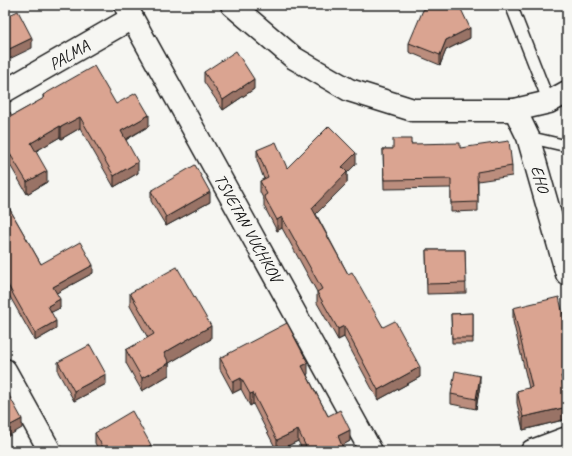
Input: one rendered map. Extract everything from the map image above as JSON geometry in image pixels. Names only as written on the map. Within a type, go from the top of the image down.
[{"type":"street","points":[[232,5],[294,58],[349,90],[413,110],[515,110],[558,97]]},
{"type":"street","name":"PALMA","points":[[5,91],[129,12]]},
{"type":"street","name":"TSVETAN VUCHKOV","points":[[129,12],[371,451]]},
{"type":"street","name":"EHO","points":[[515,110],[528,137],[567,274]]},
{"type":"street","points":[[5,370],[50,451]]},
{"type":"street","points":[[532,451],[567,438]]},
{"type":"lane","points":[[511,5],[558,97]]},
{"type":"lane","points":[[528,137],[567,146]]},
{"type":"building","points":[[433,5],[459,5],[470,28],[446,40],[440,55],[409,43],[423,10]]},
{"type":"building","points":[[18,11],[32,38],[5,51],[5,17]]},
{"type":"building","points":[[236,51],[254,79],[223,100],[204,72]]},
{"type":"building","points":[[94,66],[116,104],[136,93],[149,115],[121,131],[138,162],[114,176],[80,117],[61,127],[60,126],[31,143],[47,171],[27,182],[10,154],[5,157],[5,114],[10,112],[12,116],[44,98],[43,95]]},
{"type":"building","points":[[329,126],[356,153],[342,167],[347,172],[312,208],[348,274],[352,272],[383,327],[395,321],[420,367],[378,390],[344,326],[338,329],[317,292],[322,289],[282,217],[277,220],[264,196],[267,194],[260,181],[268,177],[257,150],[276,142],[287,168]]},
{"type":"building","points":[[393,139],[411,139],[411,144],[460,143],[460,148],[509,141],[512,166],[477,172],[478,202],[451,203],[451,179],[384,180],[383,149],[393,149]]},
{"type":"building","points":[[195,165],[210,192],[166,217],[151,191]]},
{"type":"building","points":[[5,201],[41,264],[80,242],[93,265],[53,287],[60,299],[48,306],[56,321],[35,333],[5,280]]},
{"type":"building","points":[[426,250],[465,250],[466,283],[427,284]]},
{"type":"building","points":[[177,267],[211,326],[164,353],[169,363],[142,378],[126,350],[154,334],[130,293]]},
{"type":"building","points":[[559,297],[567,332],[567,375],[561,376],[567,407],[523,417],[517,391],[532,387],[513,308]]},
{"type":"building","points":[[473,313],[473,338],[452,338],[451,314]]},
{"type":"building","points":[[287,323],[308,363],[302,366],[328,416],[340,410],[350,430],[338,436],[344,451],[308,451],[298,430],[277,440],[253,393],[250,394],[241,378],[233,382],[220,358]]},
{"type":"building","points":[[90,345],[106,374],[74,391],[58,362]]},
{"type":"building","points":[[455,371],[480,376],[476,399],[451,394]]},
{"type":"building","points":[[5,388],[22,419],[5,428]]},
{"type":"building","points":[[132,411],[151,445],[141,451],[105,451],[95,433]]}]
